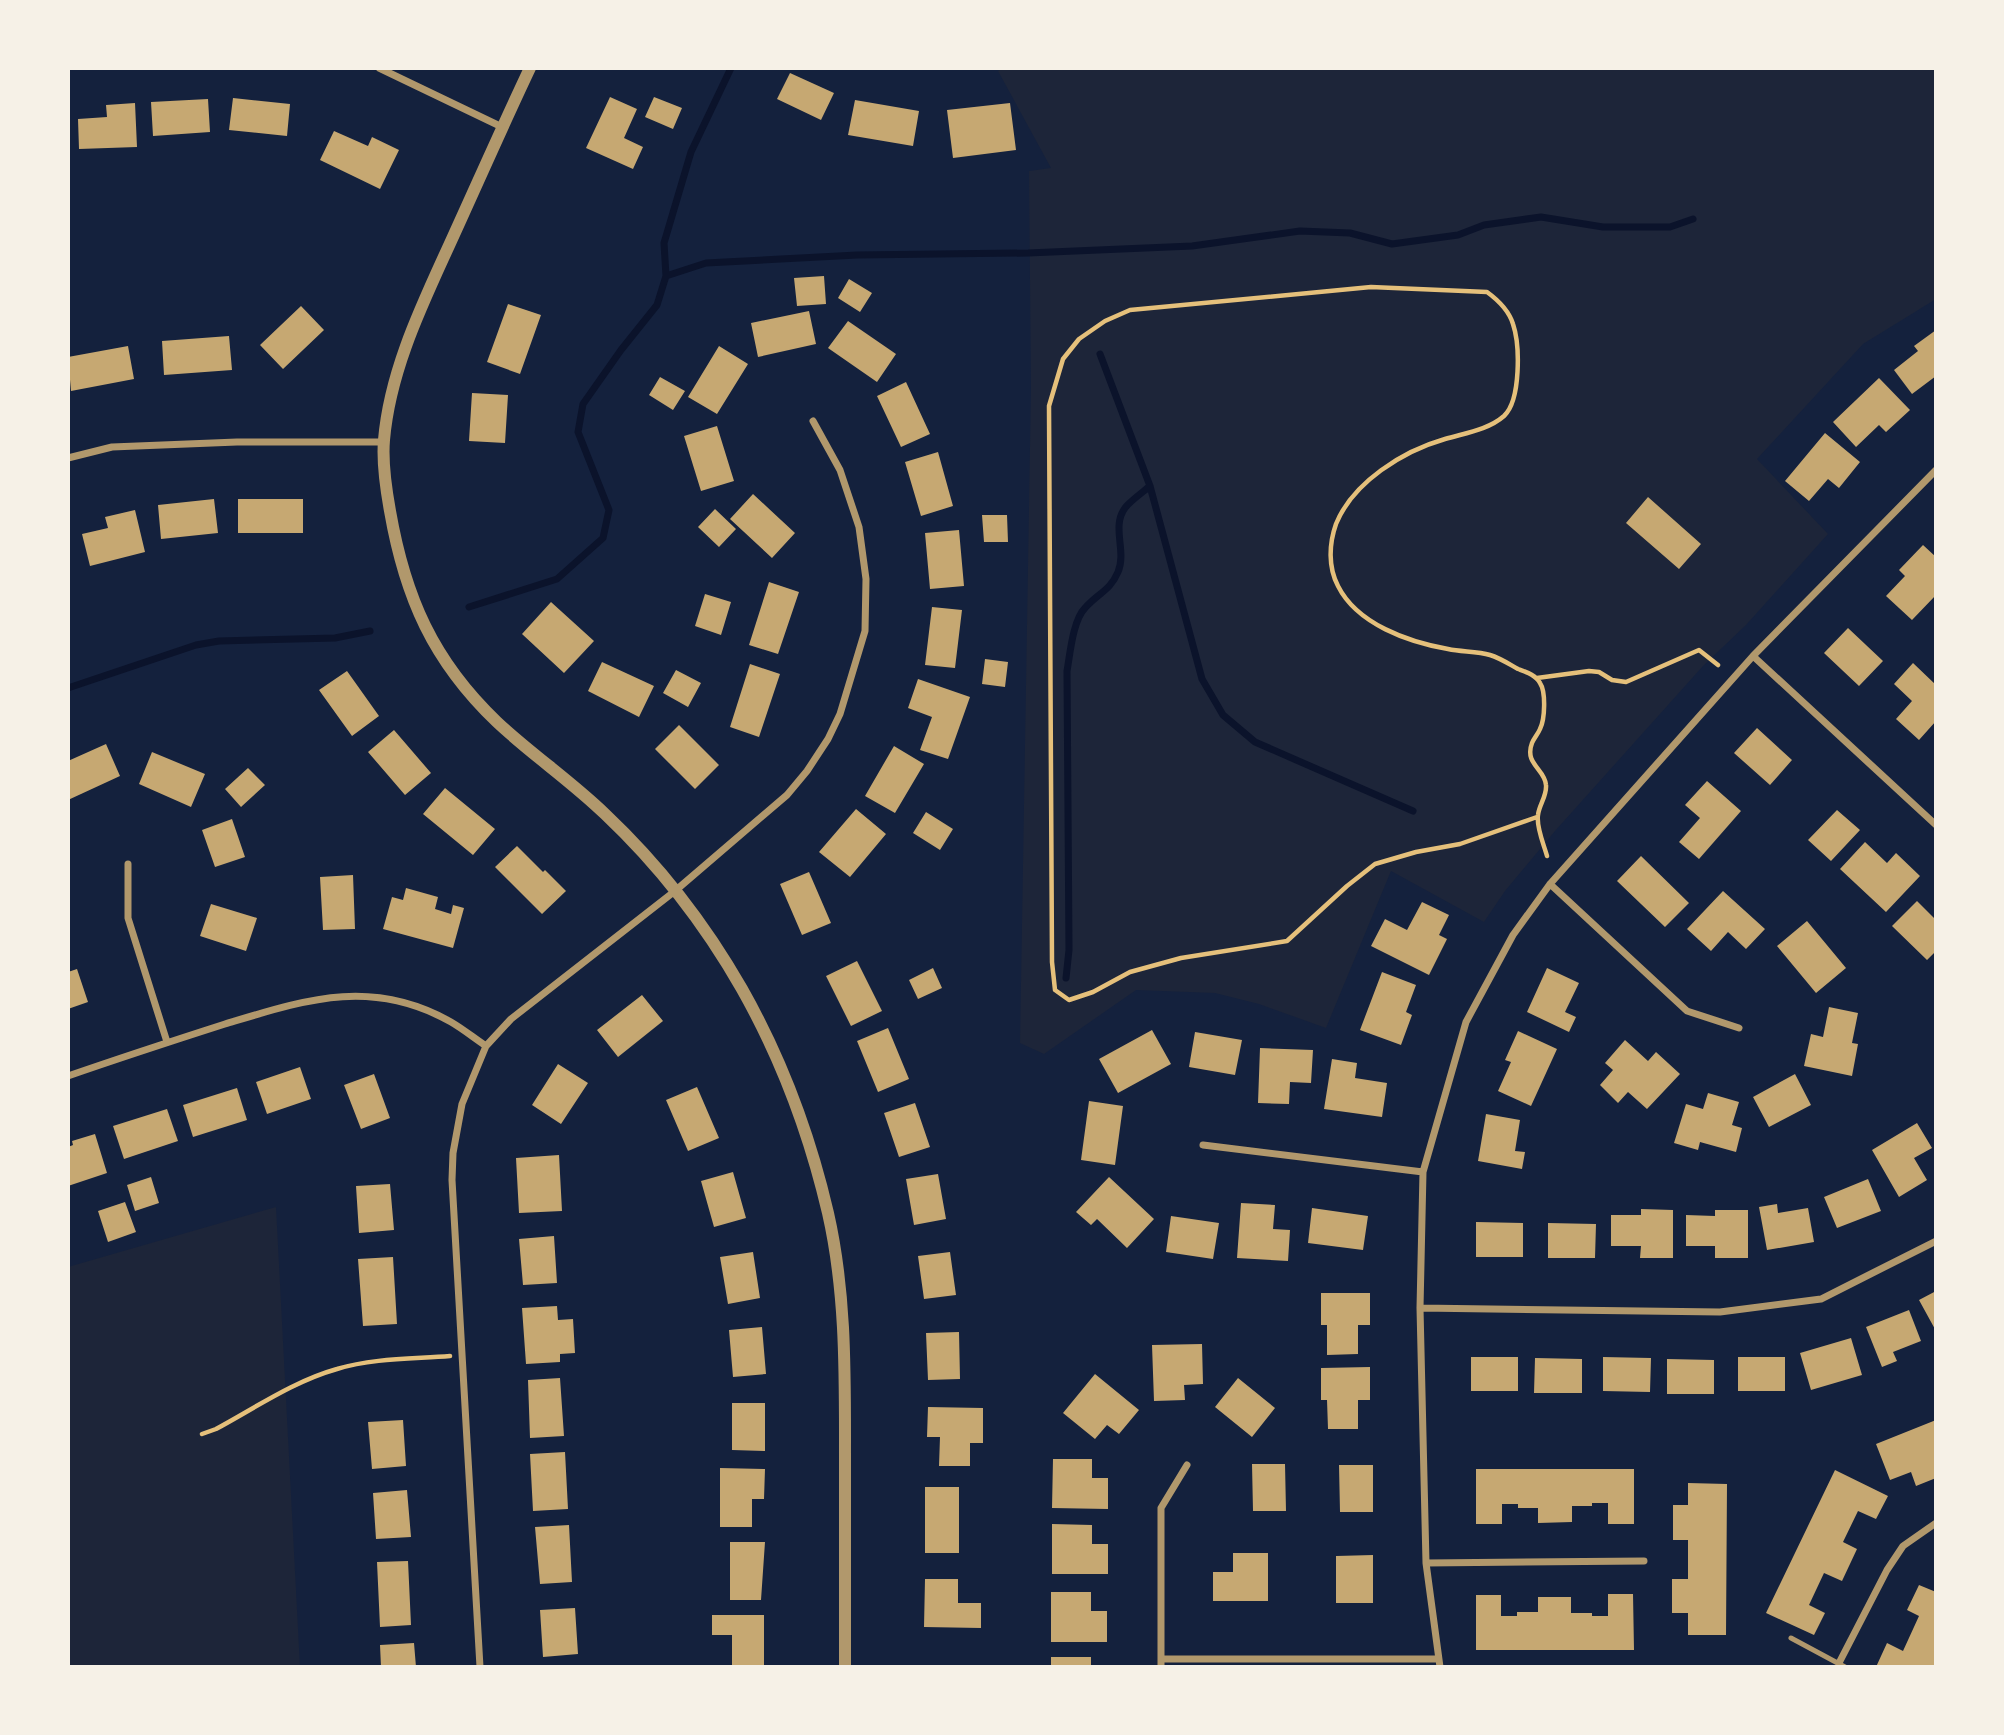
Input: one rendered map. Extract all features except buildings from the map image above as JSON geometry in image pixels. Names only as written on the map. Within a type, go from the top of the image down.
[{"type":"street","points":[[379,68],[502,127]]},
{"type":"street","points":[[530,68],[423,304],[396,374],[384,442],[386,489],[411,598],[442,658],[479,705],[605,814],[675,891],[741,988],[791,1093],[812,1153],[828,1214],[836,1259],[844,1337],[845,1667]]},
{"type":"street","points":[[480,1667],[452,1180],[453,1153],[462,1104],[486,1046],[512,1019],[675,891],[787,795],[828,739],[840,714],[865,631],[866,579],[859,527],[840,470],[813,421]]},
{"type":"street","points":[[68,458],[112,447],[237,442],[384,442]]},
{"type":"street","points":[[1187,1465],[1161,1508],[1161,1663],[1439,1663],[1426,1563],[1420,1308],[1423,1172],[1466,1022],[1513,936],[1550,884],[1753,656],[1936,470]]},
{"type":"street","points":[[1753,656],[1936,825]]},
{"type":"street","points":[[128,864],[128,918],[167,1042]]},
{"type":"street","points":[[1550,884],[1687,1011],[1739,1028]]},
{"type":"street","points":[[68,1076],[167,1042],[296,1003],[340,996],[388,1000],[432,1013],[486,1046]]},
{"type":"street","points":[[1203,1145],[1423,1172]]},
{"type":"street","points":[[1420,1308],[1733,1311],[1821,1299],[1936,1241]]},
{"type":"street","points":[[1842,1665],[1887,1570],[1903,1546],[1936,1524]]},
{"type":"street","points":[[1426,1563],[1644,1561]]},
{"type":"lane","points":[[1791,1638],[1842,1665]]},
{"type":"path","points":[[1537,817],[1460,844],[1416,852],[1376,864],[1347,886],[1287,941],[1181,958],[1130,972],[1093,992],[1069,1000],[1055,990],[1052,962],[1049,406],[1063,359],[1079,340],[1105,321],[1130,310],[1371,287],[1488,292],[1499,302],[1513,323],[1519,359],[1516,388],[1505,415],[1479,430],[1443,439],[1402,456],[1376,474],[1348,503],[1336,524],[1331,550],[1332,575],[1344,598],[1363,615],[1398,636],[1447,649],[1490,655],[1537,678],[1542,685],[1543,721],[1532,742],[1531,753],[1534,766],[1547,783],[1537,817],[1547,856]]},
{"type":"path","points":[[1537,678],[1589,671],[1626,682],[1699,650],[1718,665]]},
{"type":"path","points":[[202,1434],[216,1430],[308,1379],[337,1368],[363,1363],[464,1355]]},
{"type":"shaded area","points":[[1002,68],[1936,68],[1936,299],[1863,344],[1757,459],[1828,534],[1746,625],[1703,666],[1555,831],[1505,891],[1484,922],[1391,871],[1326,1028],[1259,1004],[1215,993],[1136,990],[1044,1054],[1020,1043],[1031,388],[1029,171],[1051,168],[998,71]]},
{"type":"shaded area","points":[[276,1207],[300,1667],[68,1667],[68,1267]]},
{"type":"waterway","points":[[469,607],[557,579],[603,538],[609,510],[578,432],[583,404],[657,305],[666,276],[664,243],[691,152],[731,68]]},
{"type":"waterway","points":[[666,276],[706,263],[857,255],[1028,253],[1192,246],[1300,231],[1350,233],[1392,244],[1458,235],[1484,225],[1541,217],[1603,227],[1670,227],[1693,219]]},
{"type":"waterway","points":[[1100,354],[1150,486],[1202,679],[1223,715],[1255,742],[1413,811]]},
{"type":"waterway","points":[[1066,978],[1069,950],[1067,671],[1071,647],[1081,613],[1111,584],[1118,572],[1121,556],[1121,515],[1127,506],[1150,486]]},
{"type":"waterway","points":[[68,688],[196,645],[219,641],[335,638],[370,631]]}]
